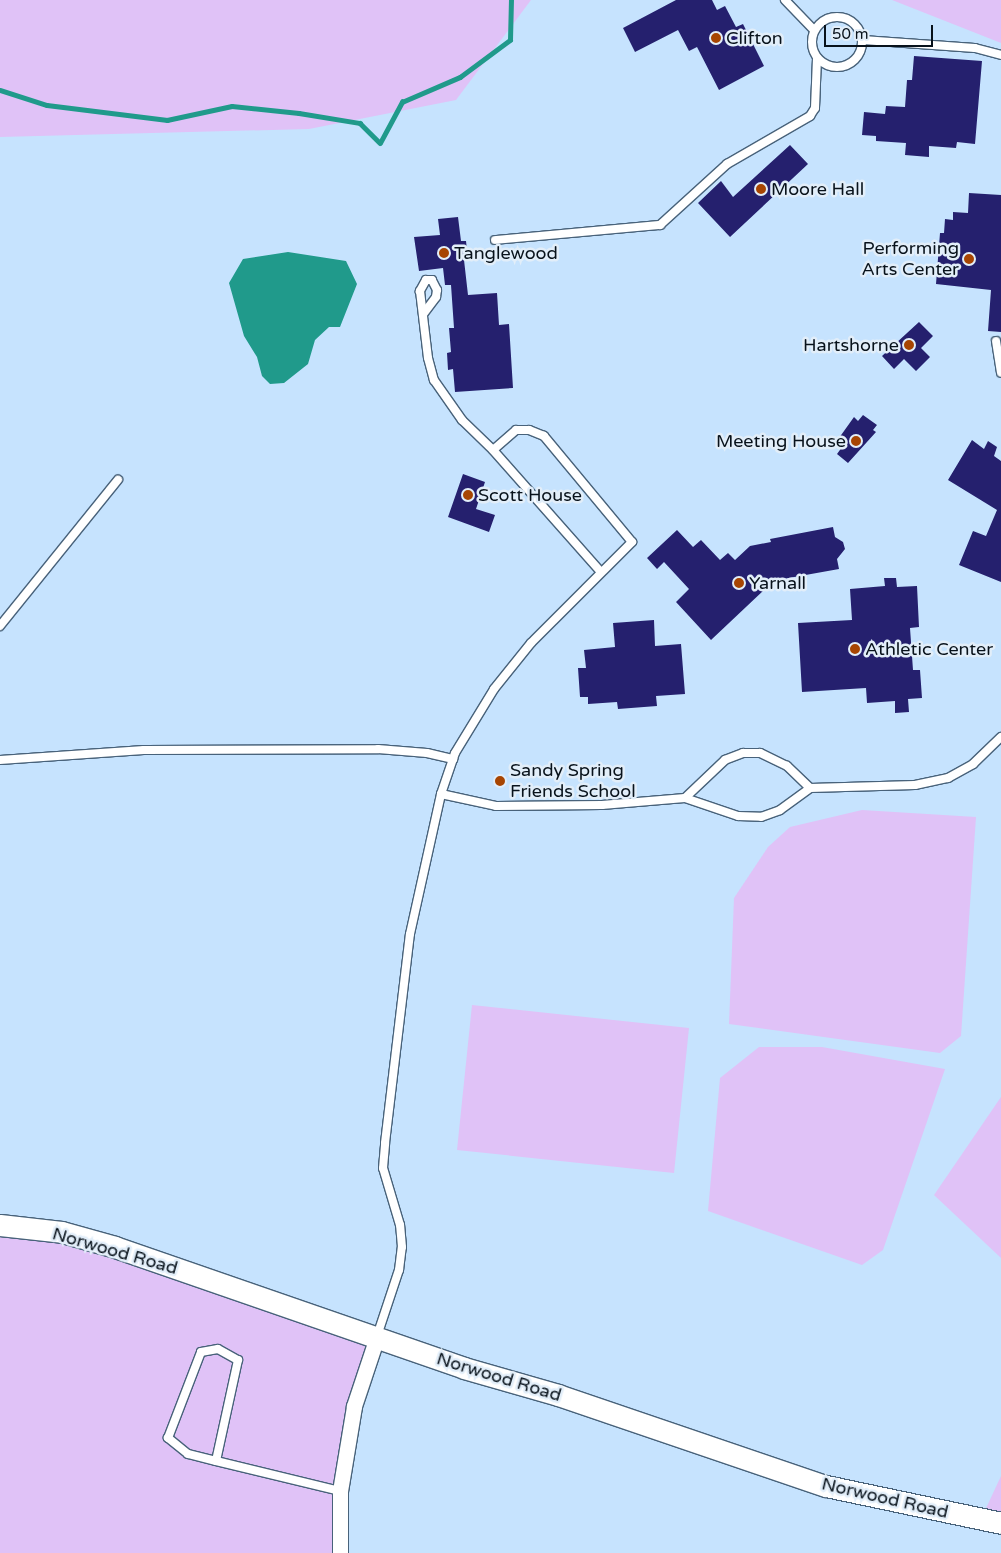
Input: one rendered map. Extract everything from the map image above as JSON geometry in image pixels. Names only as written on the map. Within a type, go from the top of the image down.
[{"type":"main road","name":"Norwood Road","points":[[0,1226],[62,1232],[115,1247],[377,1337],[826,1486],[1001,1523]]},
{"type":"street","points":[[340,1553],[340,1491],[354,1406],[377,1337]]},
{"type":"lane","points":[[785,0],[814,30]]},
{"type":"lane","points":[[494,240],[660,225],[727,164],[810,116],[815,108],[817,58],[812,45],[814,30],[825,19],[841,16],[856,24],[863,40],[858,57],[846,66],[827,66],[817,58]]},
{"type":"lane","points":[[863,40],[975,48],[1001,55]]},
{"type":"lane","points":[[424,312],[428,358],[434,380],[462,420],[492,450],[600,571]]},
{"type":"lane","points":[[996,341],[1001,373]]},
{"type":"lane","points":[[377,1337],[399,1270],[402,1248],[400,1225],[383,1168],[384,1143],[410,934],[441,794],[453,759],[468,728],[494,689],[531,643],[600,571],[632,542],[544,436],[529,430],[516,430],[492,450]]},
{"type":"lane","points":[[0,626],[118,480]]},
{"type":"lane","points":[[441,794],[496,806],[602,804],[685,798],[738,816],[760,818],[780,810],[810,788],[915,785],[948,778],[973,764],[1001,737]]},
{"type":"lane","points":[[0,760],[144,750],[378,749],[427,753],[453,759]]},
{"type":"lane","points":[[685,798],[725,760],[743,753],[760,753],[787,766],[810,788]]},
{"type":"lane","points":[[216,1461],[238,1360],[218,1349],[201,1352],[168,1438],[188,1454],[216,1461],[340,1491]]},
{"type":"shaded area","points":[[0,0],[531,0],[456,100],[309,129],[0,137]]},
{"type":"shaded area","points":[[892,0],[1001,0],[1001,43]]},
{"type":"shaded area","points":[[288,252],[346,261],[357,284],[340,327],[329,327],[315,340],[308,364],[284,383],[270,384],[262,376],[257,357],[244,336],[229,283],[243,259]]},
{"type":"shaded area","points":[[862,810],[976,817],[961,1036],[940,1053],[729,1024],[734,898],[768,847],[790,827]]},
{"type":"shaded area","points":[[472,1005],[689,1028],[674,1173],[457,1150]]},
{"type":"shaded area","points":[[759,1047],[822,1047],[945,1069],[883,1250],[862,1265],[708,1211],[720,1078]]},
{"type":"shaded area","points":[[1001,1097],[1001,1258],[934,1195]]},
{"type":"shaded area","points":[[0,1225],[62,1232],[377,1337],[354,1406],[340,1553],[0,1553]]},
{"type":"shaded area","points":[[1001,1476],[1001,1523],[981,1519]]},
{"type":"building","name":"Clifton","points":[[676,0],[712,0],[717,10],[725,6],[736,27],[743,24],[764,66],[719,90],[697,47],[689,51],[678,30],[635,52],[623,28]]},
{"type":"building","points":[[914,56],[982,61],[975,144],[957,142],[956,148],[929,146],[929,157],[905,155],[906,143],[876,141],[876,136],[862,135],[864,112],[885,114],[886,106],[905,107],[907,80],[912,80]]},
{"type":"building","name":"Moore Hall","points":[[790,145],[808,164],[730,237],[698,203],[721,181],[733,197]]},
{"type":"building","name":"Performing Arts Center","points":[[969,193],[1001,195],[1001,332],[988,331],[991,290],[936,284],[940,233],[944,233],[945,219],[953,220],[953,212],[968,213]]},
{"type":"building","points":[[458,217],[461,241],[466,241],[468,259],[464,260],[468,295],[497,293],[499,325],[509,324],[513,388],[455,392],[453,369],[448,370],[447,353],[451,352],[449,328],[454,328],[451,285],[445,285],[443,268],[419,271],[414,237],[440,235],[438,219]]},
{"type":"building","name":"Hartshorne","points":[[919,322],[933,336],[921,348],[930,357],[916,371],[904,359],[894,369],[882,356]]},
{"type":"building","name":"Meeting House","points":[[863,415],[877,425],[873,430],[876,432],[848,463],[837,454],[845,443],[839,438],[854,417],[858,421]]},
{"type":"building","points":[[972,440],[984,449],[988,441],[997,447],[994,456],[1001,461],[1001,582],[959,565],[973,531],[986,536],[997,510],[948,480]]},
{"type":"building","name":"Scott House","points":[[463,474],[485,482],[476,509],[495,515],[489,532],[448,517]]},
{"type":"building","name":"Yarnall","points":[[833,527],[835,537],[843,542],[845,549],[837,559],[839,569],[772,581],[774,590],[764,590],[711,640],[676,602],[689,589],[664,562],[657,569],[647,558],[677,530],[693,547],[701,540],[720,560],[728,553],[735,560],[750,546],[771,542],[770,539]]},
{"type":"building","name":"Athletic Center","points":[[884,578],[896,578],[897,587],[917,586],[919,627],[910,628],[913,670],[920,670],[922,698],[908,699],[909,712],[895,713],[895,701],[867,703],[866,688],[802,692],[798,623],[852,620],[850,589],[885,586]]},
{"type":"building","points":[[654,620],[655,646],[681,644],[685,694],[656,696],[657,706],[618,709],[617,702],[588,704],[588,697],[580,697],[578,668],[586,668],[584,650],[615,647],[613,623]]},
{"type":"waterway","points":[[0,90],[47,105],[167,120],[232,106],[299,113],[360,123],[380,143],[402,102],[460,77],[510,40],[511,0]]},
{"type":"place","name":"Clifton","points":[[716,38]]},
{"type":"place","name":"Moore Hall","points":[[761,189]]},
{"type":"place","name":"Tanglewood","points":[[444,253]]},
{"type":"place","name":"Performing Arts Center","points":[[969,259]]},
{"type":"place","name":"Hartshorne","points":[[909,345]]},
{"type":"place","name":"Meeting House","points":[[856,441]]},
{"type":"place","name":"Scott House","points":[[468,495]]},
{"type":"place","name":"Yarnall","points":[[739,583]]},
{"type":"place","name":"Athletic Center","points":[[855,649]]},
{"type":"place","name":"Sandy Spring Friends School","points":[[500,781]]}]
